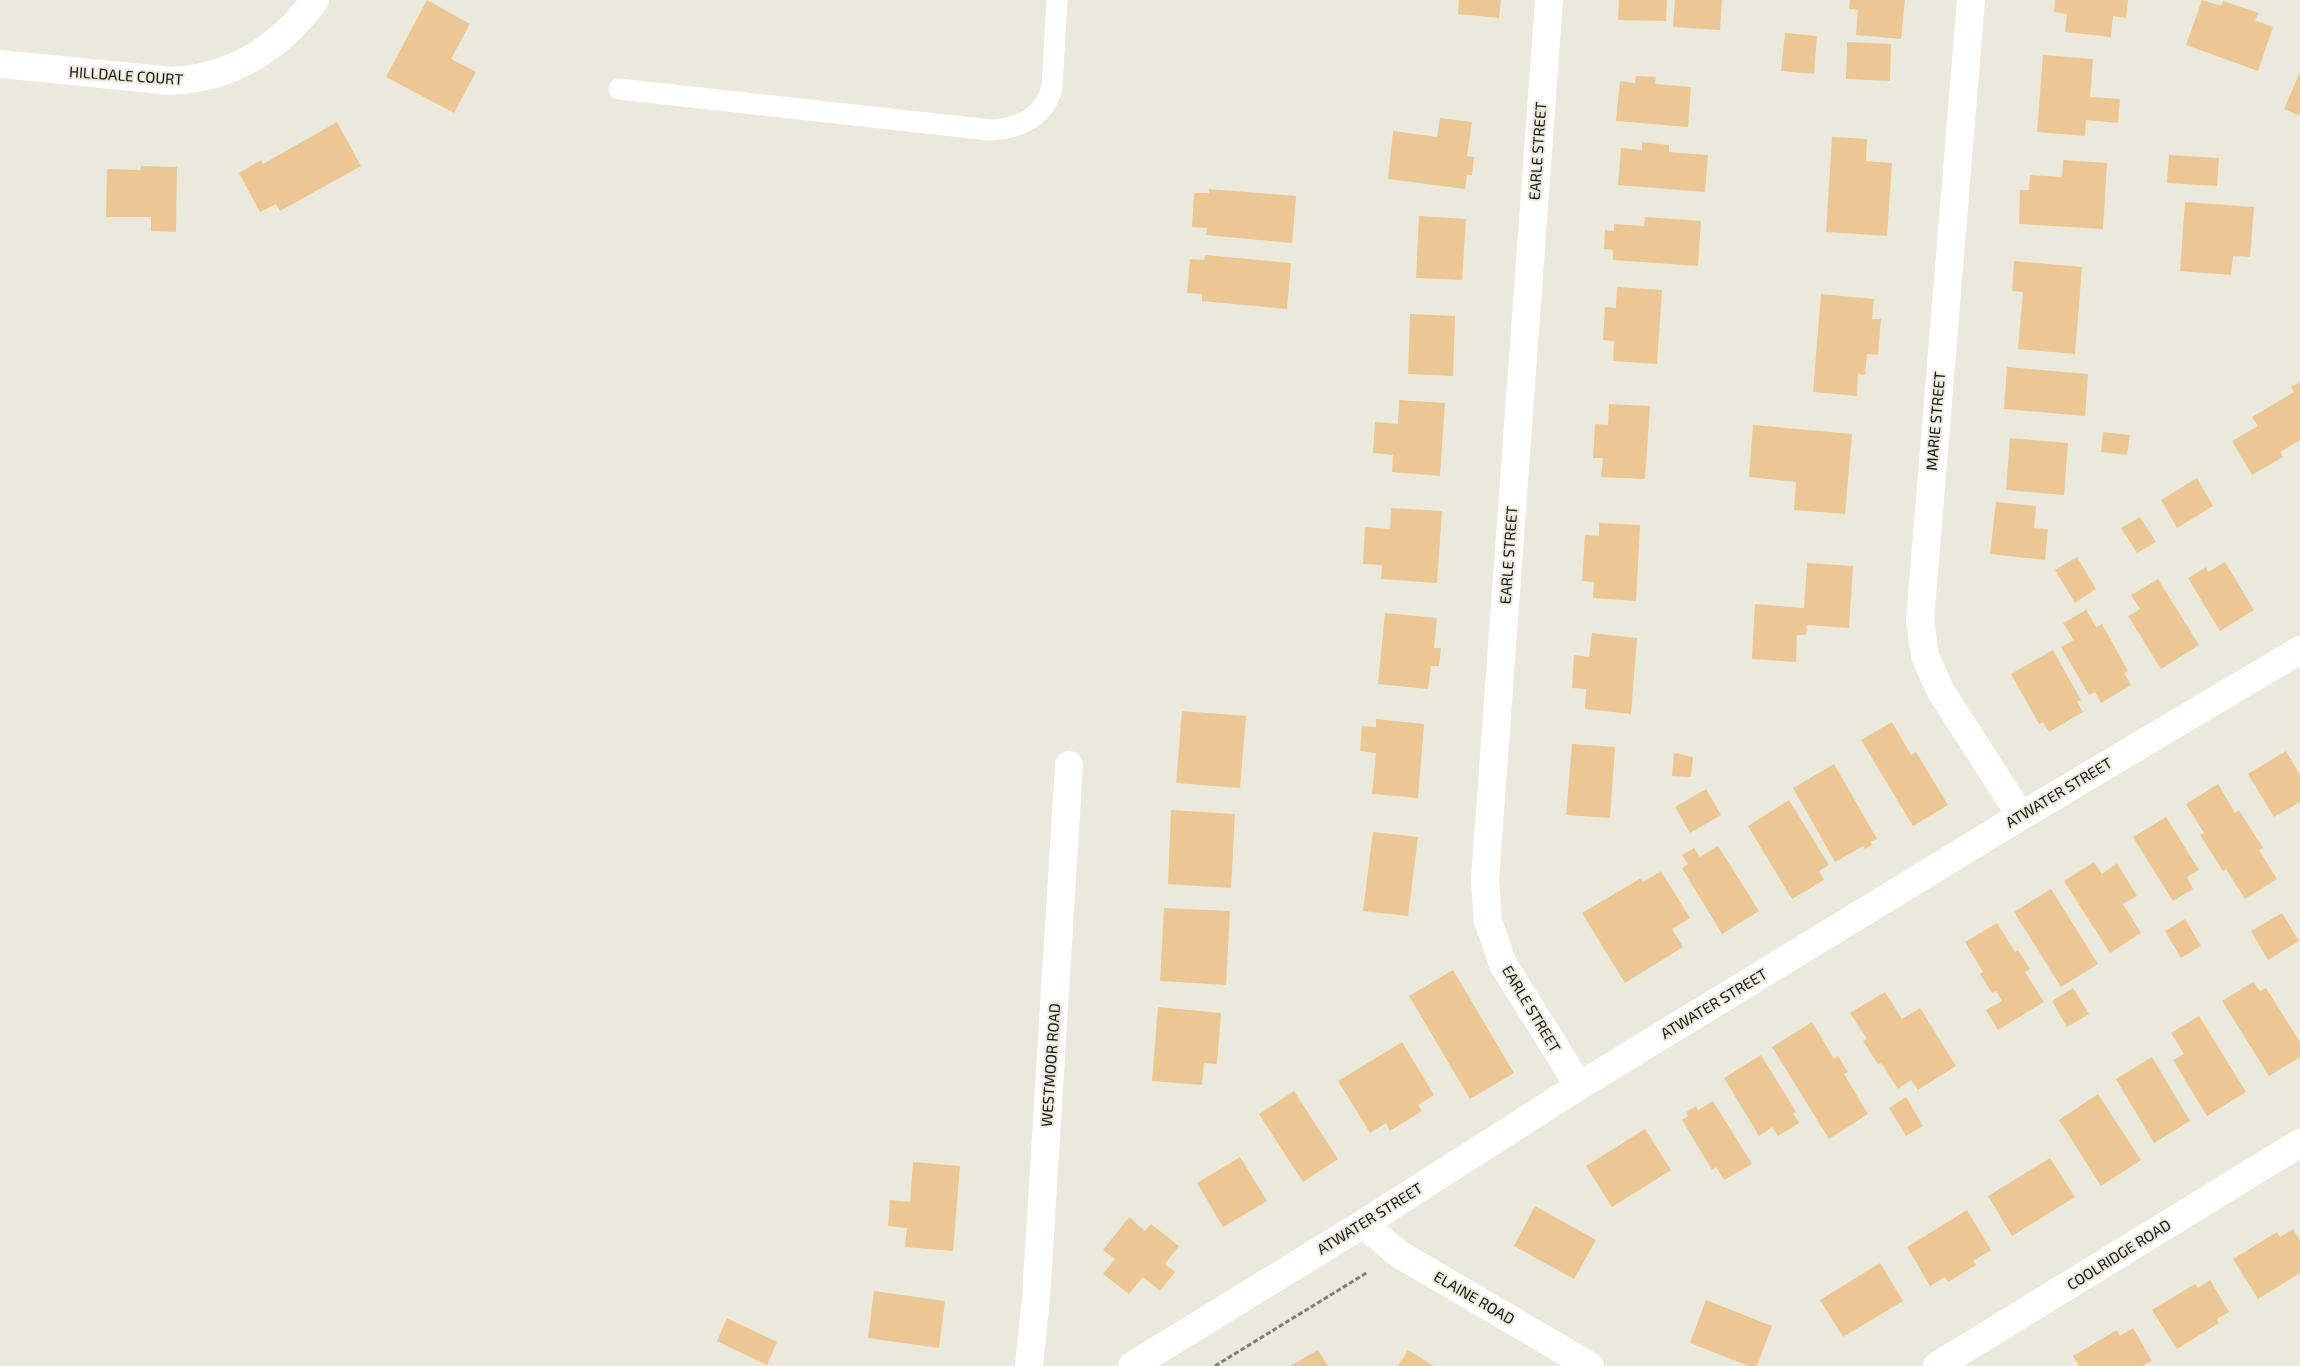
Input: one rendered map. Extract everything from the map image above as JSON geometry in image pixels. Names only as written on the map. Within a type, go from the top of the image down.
[{"type":"street","name":"HILLDALE COURT","points":[[0,64],[171,82],[191,80],[233,69],[253,59],[291,30],[315,0]]},
{"type":"street","name":"EARLE STREET","points":[[1549,0],[1485,880],[1488,921],[1503,964],[1579,1086]]},
{"type":"street","name":"MARIE STREET","points":[[1971,0],[1920,620],[1925,656],[1940,690],[2020,816]]},
{"type":"street","name":"ATWATER STREET","points":[[1132,1366],[1363,1224],[1579,1086],[2020,816],[2300,650]]},
{"type":"street","name":"WESTMOOR ROAD","points":[[1029,1366],[1036,1298],[1069,765]]},
{"type":"street","name":"COOLRIDGE ROAD","points":[[1937,1366],[2300,1143]]},
{"type":"street","name":"ELAINE ROAD","points":[[1363,1224],[1399,1254],[1590,1366]]},
{"type":"lane","points":[[619,89],[990,130],[1010,128],[1032,118],[1041,111],[1050,98],[1057,0]]},
{"type":"path","points":[[1215,1366],[1373,1270]]},
{"type":"building","points":[[427,0],[470,24],[451,59],[476,72],[454,113],[386,77]]},
{"type":"building","points":[[1459,0],[1501,0],[1499,18],[1458,14]]},
{"type":"building","points":[[1619,0],[1667,0],[1666,21],[1618,20]]},
{"type":"building","points":[[1675,0],[1722,0],[1720,30],[1673,27]]},
{"type":"building","points":[[1850,0],[1905,0],[1901,39],[1856,35],[1858,10],[1849,9]]},
{"type":"building","points":[[2055,0],[2128,0],[2126,18],[2113,16],[2111,37],[2065,32],[2067,14],[2054,12]]},
{"type":"building","points":[[2202,0],[2221,6],[2223,1],[2259,13],[2255,20],[2273,27],[2258,71],[2186,45]]},
{"type":"building","points":[[1785,33],[1817,36],[1814,74],[1781,71]]},
{"type":"building","points":[[1847,42],[1891,44],[1890,81],[1846,79]]},
{"type":"building","points":[[2043,55],[2093,59],[2090,97],[2120,99],[2118,123],[2086,120],[2085,136],[2037,132]]},
{"type":"building","points":[[2300,72],[2300,116],[2284,109]]},
{"type":"building","points":[[1636,76],[1656,77],[1655,84],[1691,87],[1688,127],[1616,121],[1620,81],[1635,83]]},
{"type":"building","points":[[1440,118],[1472,122],[1467,156],[1474,157],[1472,175],[1467,175],[1465,189],[1388,179],[1393,131],[1437,137]]},
{"type":"building","points":[[337,122],[361,166],[280,211],[276,204],[260,212],[239,173],[261,160],[263,164]]},
{"type":"building","points":[[1832,137],[1867,139],[1866,161],[1892,163],[1887,236],[1826,232]]},
{"type":"building","points":[[1642,142],[1669,145],[1669,152],[1708,155],[1705,192],[1618,185],[1621,148],[1642,150]]},
{"type":"building","points":[[2169,155],[2219,158],[2217,186],[2167,183]]},
{"type":"building","points":[[2063,160],[2107,163],[2103,229],[2019,224],[2020,190],[2029,190],[2030,175],[2062,177]]},
{"type":"building","points":[[141,166],[177,167],[176,232],[151,231],[151,217],[106,217],[107,169],[140,170]]},
{"type":"building","points":[[1209,189],[1296,196],[1292,243],[1206,235],[1207,228],[1192,227],[1194,193],[1209,193]]},
{"type":"building","points":[[2185,202],[2254,207],[2250,257],[2233,256],[2231,275],[2180,271]]},
{"type":"building","points":[[1419,216],[1466,219],[1462,280],[1416,278]]},
{"type":"building","points":[[1645,217],[1701,221],[1698,266],[1613,260],[1613,250],[1604,249],[1605,230],[1614,231],[1614,224],[1644,226]]},
{"type":"building","points":[[1205,255],[1291,263],[1287,309],[1202,301],[1202,294],[1187,293],[1190,259],[1204,260]]},
{"type":"building","points":[[2014,261],[2082,267],[2075,354],[2018,349],[2023,292],[2012,291]]},
{"type":"building","points":[[1617,287],[1662,290],[1657,364],[1613,361],[1614,341],[1603,340],[1605,307],[1616,308]]},
{"type":"building","points":[[1821,294],[1874,299],[1872,319],[1881,319],[1878,355],[1867,354],[1865,375],[1858,374],[1857,396],[1813,392]]},
{"type":"building","points":[[1410,314],[1455,316],[1453,376],[1408,374]]},
{"type":"building","points":[[2007,367],[2088,374],[2085,416],[2004,409]]},
{"type":"building","points":[[2300,382],[2300,440],[2280,452],[2283,457],[2252,475],[2232,441],[2258,426],[2252,417],[2294,392],[2291,387]]},
{"type":"building","points":[[1399,400],[1445,403],[1440,476],[1392,472],[1393,455],[1373,453],[1375,422],[1398,424]]},
{"type":"building","points":[[1609,404],[1650,406],[1645,479],[1601,477],[1603,458],[1593,458],[1595,424],[1608,425]]},
{"type":"building","points":[[1753,425],[1852,434],[1845,514],[1794,510],[1796,482],[1749,477]]},
{"type":"building","points":[[2103,432],[2130,435],[2127,455],[2101,452]]},
{"type":"building","points":[[2010,438],[2068,443],[2064,495],[2006,490]]},
{"type":"building","points":[[2197,478],[2213,506],[2177,528],[2161,500]]},
{"type":"building","points":[[1996,502],[2036,506],[2034,528],[2048,529],[2045,560],[1990,554]]},
{"type":"building","points":[[1391,508],[1442,511],[1437,583],[1381,579],[1382,565],[1363,564],[1365,527],[1390,529]]},
{"type":"building","points":[[2140,517],[2156,542],[2137,553],[2121,528]]},
{"type":"building","points":[[1599,523],[1640,525],[1636,601],[1593,598],[1594,582],[1582,581],[1585,535],[1599,536]]},
{"type":"building","points":[[2077,557],[2096,589],[2075,603],[2055,570]]},
{"type":"building","points":[[2225,562],[2254,610],[2220,631],[2188,578],[2206,567],[2208,572]]},
{"type":"building","points":[[1807,563],[1853,566],[1849,628],[1807,625],[1806,635],[1797,635],[1796,662],[1752,659],[1755,604],[1804,608]]},
{"type":"building","points":[[2158,579],[2199,645],[2161,669],[2128,616],[2140,609],[2131,595]]},
{"type":"building","points":[[2086,610],[2096,627],[2102,624],[2128,671],[2124,673],[2131,685],[2101,703],[2095,692],[2089,695],[2061,647],[2074,640],[2063,623]]},
{"type":"building","points":[[1385,613],[1437,618],[1434,648],[1441,648],[1439,666],[1431,666],[1428,689],[1378,684]]},
{"type":"building","points":[[1592,633],[1637,638],[1631,714],[1585,709],[1586,689],[1572,688],[1574,655],[1589,657]]},
{"type":"building","points":[[2053,650],[2081,700],[2077,702],[2083,712],[2049,732],[2043,722],[2039,724],[2011,674]]},
{"type":"building","points":[[1182,711],[1246,716],[1240,788],[1176,783]]},
{"type":"building","points":[[1376,719],[1424,724],[1418,798],[1372,794],[1376,753],[1360,751],[1362,726],[1376,727]]},
{"type":"building","points":[[1892,722],[1911,755],[1916,752],[1948,805],[1913,826],[1861,740]]},
{"type":"building","points":[[1572,744],[1615,747],[1610,818],[1566,815]]},
{"type":"building","points":[[2286,751],[2300,775],[2300,802],[2274,817],[2248,774]]},
{"type":"building","points":[[1674,753],[1693,757],[1691,777],[1672,776]]},
{"type":"building","points":[[1834,764],[1877,839],[1870,842],[1872,845],[1865,849],[1863,846],[1835,862],[1793,788]]},
{"type":"building","points":[[2218,784],[2235,813],[2239,810],[2263,848],[2259,850],[2277,879],[2245,899],[2226,869],[2223,871],[2200,835],[2204,833],[2186,804]]},
{"type":"building","points":[[1706,789],[1721,815],[1690,833],[1675,807]]},
{"type":"building","points":[[1789,800],[1829,865],[1819,871],[1824,880],[1792,899],[1748,826]]},
{"type":"building","points":[[1171,810],[1235,814],[1231,888],[1168,884]]},
{"type":"building","points":[[2166,817],[2199,870],[2187,877],[2193,889],[2173,901],[2133,837]]},
{"type":"building","points":[[1373,832],[1418,837],[1408,916],[1363,911]]},
{"type":"building","points":[[1718,846],[1759,911],[1722,934],[1682,868],[1688,864],[1682,855],[1694,848],[1700,857]]},
{"type":"building","points":[[2094,862],[2102,874],[2117,863],[2137,896],[2123,904],[2141,933],[2110,953],[2064,881]]},
{"type":"building","points":[[1661,871],[1690,918],[1672,929],[1683,947],[1625,983],[1582,913],[1641,878],[1643,882]]},
{"type":"building","points":[[2051,889],[2098,964],[2061,987],[2014,912]]},
{"type":"building","points":[[1164,908],[1230,911],[1226,985],[1160,981]]},
{"type":"building","points":[[2282,913],[2299,941],[2268,960],[2251,931]]},
{"type":"building","points":[[2185,919],[2201,946],[2181,958],[2165,931]]},
{"type":"building","points":[[1997,923],[2015,952],[2018,950],[2030,969],[2025,972],[2044,1002],[1998,1030],[1986,1010],[2002,1001],[1996,991],[1992,993],[1980,974],[1983,972],[1965,942]]},
{"type":"building","points":[[1453,970],[1514,1073],[1470,1099],[1409,996]]},
{"type":"building","points":[[2253,982],[2260,991],[2266,988],[2300,1042],[2300,1057],[2269,1076],[2222,1001]]},
{"type":"building","points":[[2073,988],[2089,1014],[2067,1027],[2052,1001]]},
{"type":"building","points":[[1885,992],[1902,1019],[1920,1008],[1956,1066],[1918,1090],[1911,1080],[1898,1089],[1881,1063],[1878,1064],[1863,1041],[1867,1039],[1850,1013]]},
{"type":"building","points":[[1158,1007],[1221,1013],[1217,1064],[1204,1063],[1202,1085],[1152,1081]]},
{"type":"building","points":[[2199,1016],[2246,1092],[2207,1116],[2173,1060],[2184,1054],[2171,1033]]},
{"type":"building","points":[[1812,1022],[1834,1059],[1838,1056],[1848,1072],[1844,1074],[1868,1114],[1829,1139],[1772,1047]]},
{"type":"building","points":[[1402,1042],[1434,1095],[1418,1105],[1422,1111],[1390,1131],[1386,1123],[1370,1133],[1338,1081]]},
{"type":"building","points":[[1761,1055],[1796,1112],[1793,1113],[1799,1123],[1778,1136],[1772,1127],[1759,1136],[1724,1078]]},
{"type":"building","points":[[2152,1057],[2190,1121],[2154,1143],[2116,1079]]},
{"type":"building","points":[[1294,1091],[1338,1159],[1303,1182],[1259,1114]]},
{"type":"building","points":[[2098,1094],[2141,1160],[2101,1186],[2059,1120]]},
{"type":"building","points":[[1906,1097],[1923,1126],[1906,1136],[1889,1108]]},
{"type":"building","points":[[1713,1101],[1752,1164],[1724,1180],[1716,1167],[1712,1170],[1682,1120],[1688,1116],[1686,1112],[1696,1106],[1698,1110]]},
{"type":"building","points":[[1645,1129],[1671,1170],[1612,1207],[1586,1166]]},
{"type":"building","points":[[1240,1157],[1267,1201],[1223,1227],[1197,1183]]},
{"type":"building","points":[[2050,1158],[2075,1197],[2012,1236],[1988,1196]]},
{"type":"building","points":[[913,1162],[960,1166],[953,1251],[905,1247],[907,1228],[888,1226],[890,1200],[910,1202]]},
{"type":"building","points":[[1535,1206],[1596,1240],[1574,1279],[1514,1246]]},
{"type":"building","points":[[1967,1210],[1991,1250],[1973,1261],[1976,1265],[1948,1282],[1945,1277],[1930,1286],[1907,1247]]},
{"type":"building","points":[[1129,1217],[1145,1231],[1151,1224],[1179,1246],[1165,1264],[1175,1272],[1160,1291],[1143,1277],[1129,1294],[1103,1274],[1115,1259],[1103,1250]]},
{"type":"building","points":[[2293,1229],[2300,1240],[2300,1273],[2258,1299],[2233,1259],[2277,1232],[2280,1237]]},
{"type":"building","points":[[1880,1263],[1903,1301],[1843,1337],[1820,1300]]},
{"type":"building","points":[[2210,1280],[2229,1312],[2217,1319],[2219,1323],[2177,1349],[2152,1310],[2195,1284],[2198,1288]]},
{"type":"building","points":[[874,1291],[945,1301],[939,1348],[868,1338]]},
{"type":"building","points":[[1706,1300],[1772,1326],[1757,1366],[1749,1366],[1690,1343]]},
{"type":"building","points":[[727,1318],[777,1342],[767,1365],[717,1341]]},
{"type":"building","points":[[2133,1328],[2152,1361],[2142,1366],[2079,1366],[2073,1356],[2117,1330],[2120,1336]]},
{"type":"building","points":[[1318,1350],[1328,1366],[1290,1366]]},
{"type":"building","points":[[1408,1350],[1434,1366],[1398,1366]]}]
